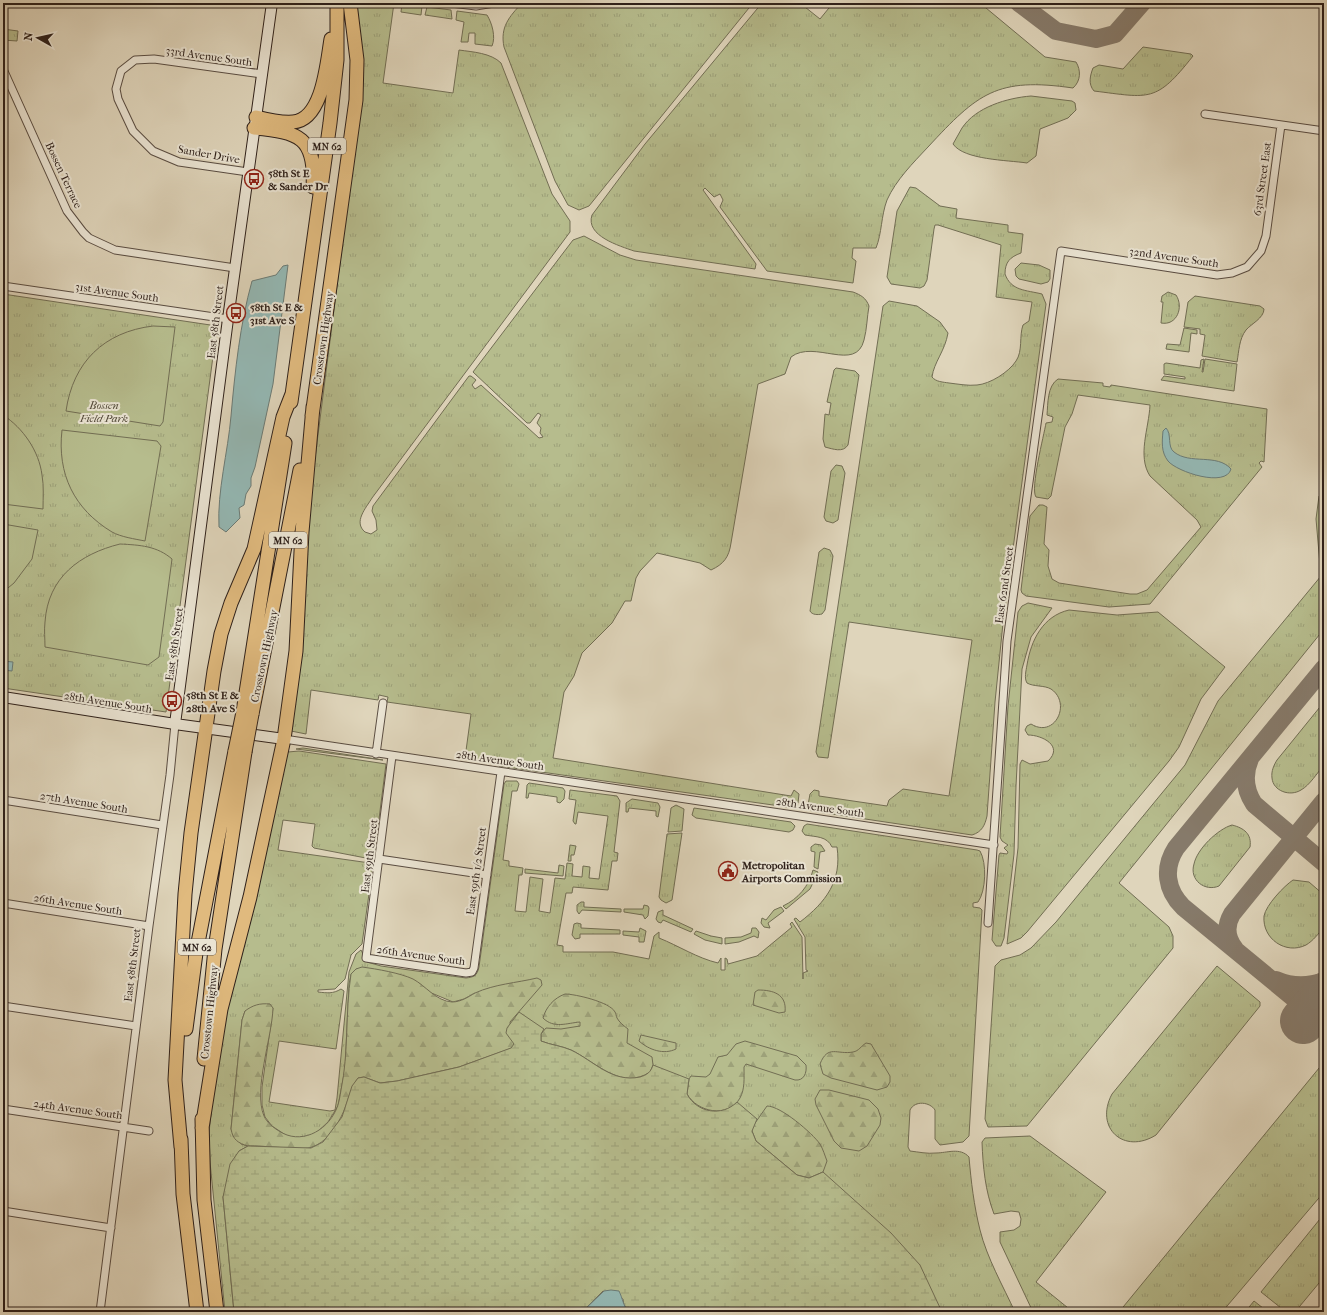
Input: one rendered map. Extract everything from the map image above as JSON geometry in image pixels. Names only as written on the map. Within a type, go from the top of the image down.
[{"type":"highway","name":"Crosstown Highway","points":[[197,1312],[185,1208],[181,1147],[183,1078],[188,1012],[196,953],[313,407],[356,100],[356,60],[350,3]]},
{"type":"highway","name":"Crosstown Highway","points":[[248,713],[331,115],[337,60],[337,6]]},
{"type":"highway","points":[[255,122],[295,122],[308,115],[317,105],[322,89],[337,6]]},
{"type":"highway","points":[[255,122],[293,133],[307,146],[314,167],[307,283]]},
{"type":"highway","points":[[181,1147],[175,1080],[185,894],[191,833],[206,729],[221,634],[254,549],[283,416],[292,394]]},
{"type":"highway","points":[[202,1128],[220,1009],[250,897],[284,739],[296,651],[302,532],[313,407]]},
{"type":"highway","name":"Crosstown Highway","points":[[217,1312],[204,1200],[202,1128],[204,1058],[210,992],[240,751]]},
{"type":"street","name":"East 58th Street","points":[[100,1312],[228,320],[272,3]]},
{"type":"street","points":[[451,3],[476,6],[494,3]]},
{"type":"street","name":"Sander Drive","points":[[154,60],[135,60],[121,71],[118,80],[116,89],[118,99],[133,132],[153,151],[164,157],[179,162],[248,172]]},
{"type":"street","name":"33rd Avenue South","points":[[154,60],[262,74]]},
{"type":"street","name":"Bossen Terrace","points":[[3,69],[67,211],[89,238],[116,250],[235,268]]},
{"type":"street","points":[[1205,114],[1324,131]]},
{"type":"street","name":"63rd Street East","points":[[1266,236],[1281,125]]},
{"type":"street","name":"32nd Avenue South","points":[[1061,251],[1225,275],[1240,270],[1252,262],[1261,251],[1266,236]]},
{"type":"street","name":"East 62nd Street","points":[[988,923],[1007,641],[1061,251]]},
{"type":"street","name":"31st Avenue South","points":[[3,286],[228,320]]},
{"type":"street","name":"28th Avenue South","points":[[3,697],[206,729],[284,739],[376,754],[994,845]]},
{"type":"street","points":[[376,754],[383,703]]},
{"type":"street","name":"East 59th Street","points":[[366,958],[392,756]]},
{"type":"street","name":"East 59th 1/2 Street","points":[[472,972],[487,875],[500,772]]},
{"type":"street","name":"27th Avenue South","points":[[3,800],[162,825]]},
{"type":"street","points":[[379,859],[487,875]]},
{"type":"street","name":"26th Avenue South","points":[[3,903],[149,926]]},
{"type":"street","name":"26th Avenue South","points":[[366,958],[466,973],[472,972]]},
{"type":"street","points":[[3,1006],[136,1026]]},
{"type":"street","name":"24th Avenue South","points":[[3,1109],[149,1131]]},
{"type":"street","points":[[3,1211],[111,1228]]},
{"type":"street","points":[[3,1311],[8,1312]]},
{"type":"green space","points":[[356,3],[394,3],[383,83],[453,93],[459,50],[487,55],[501,63],[552,194],[570,221],[570,232],[372,498],[360,519],[360,524],[365,532],[371,534],[377,530],[376,520],[372,511],[373,506],[469,376],[476,380],[472,385],[475,389],[481,385],[539,438],[543,437],[540,433],[541,428],[537,423],[541,415],[538,413],[530,423],[527,423],[473,372],[573,240],[584,236],[620,255],[636,260],[853,292],[863,297],[868,303],[869,306],[866,332],[860,349],[852,354],[843,355],[811,351],[800,352],[791,357],[785,374],[758,384],[731,543],[725,560],[723,563],[711,570],[700,563],[657,553],[640,571],[636,578],[631,601],[625,601],[612,623],[582,653],[574,676],[564,692],[553,758],[791,796],[794,790],[799,794],[798,803],[794,808],[499,766],[499,763],[465,758],[471,714],[387,702],[388,697],[379,695],[378,700],[311,690],[306,734],[291,731],[307,521],[348,200]]},
{"type":"green space","points":[[402,3],[422,6],[421,15],[401,12]]},
{"type":"green space","points":[[522,3],[753,3],[589,206],[579,210],[568,205],[555,181],[504,47],[503,34],[507,23]]},
{"type":"green space","points":[[762,3],[800,3],[820,19],[833,3],[980,3],[1045,57],[1076,62],[1079,68],[1079,79],[1073,88],[1047,85],[1025,85],[1007,88],[991,93],[961,113],[905,172],[895,186],[885,206],[876,248],[853,248],[852,258],[856,261],[853,283],[767,271],[720,207],[723,200],[720,194],[714,197],[705,188],[703,190],[756,264],[755,269],[634,251],[605,239],[594,229],[591,222],[592,215],[645,144]]},
{"type":"green space","points":[[427,7],[451,10],[452,19],[425,15]]},
{"type":"green space","points":[[457,11],[487,15],[493,30],[494,38],[492,46],[475,44],[475,33],[469,33],[468,42],[461,42],[464,22],[456,20]]},
{"type":"green space","points":[[3,29],[18,31],[17,41],[3,40]]},
{"type":"green space","points":[[1143,47],[1191,54],[1193,56],[1170,82],[1160,90],[1151,94],[1128,95],[1094,91],[1090,80],[1093,68],[1099,65],[1123,69]]},
{"type":"green space","points":[[1031,96],[1072,101],[1075,103],[1076,110],[1068,118],[1040,129],[1036,156],[1027,163],[976,156],[966,153],[953,144],[962,128],[975,114],[1002,101]]},
{"type":"green space","points":[[910,187],[916,188],[940,206],[957,209],[956,218],[1008,225],[1008,232],[1023,234],[1021,253],[1009,260],[1006,266],[1005,274],[1011,284],[1015,287],[1042,294],[1046,304],[1003,623],[995,702],[987,816],[982,828],[972,835],[812,811],[808,805],[810,794],[814,790],[819,791],[819,796],[887,806],[889,800],[903,789],[949,796],[972,640],[849,622],[828,758],[818,757],[816,752],[883,306],[889,301],[917,306],[940,322],[948,333],[945,345],[935,366],[932,377],[940,382],[963,385],[977,385],[988,382],[999,377],[1009,369],[1018,357],[1023,325],[1029,321],[1032,302],[996,297],[1001,245],[938,225],[935,225],[934,229],[927,280],[924,286],[920,288],[891,284],[887,277],[897,211]]},
{"type":"green space","points":[[1021,263],[1039,265],[1050,270],[1050,279],[1048,282],[1041,284],[1019,279],[1016,276],[1015,269]]},
{"type":"green space","points":[[1168,292],[1176,295],[1179,305],[1178,315],[1171,322],[1161,323],[1163,302],[1161,302],[1162,296]]},
{"type":"green space","name":"Bossen Field Park","points":[[3,294],[217,326],[166,712],[3,688]]},
{"type":"green space","points":[[1195,296],[1260,306],[1264,309],[1260,318],[1246,330],[1242,337],[1237,362],[1202,356],[1205,335],[1200,334],[1200,329],[1184,327],[1188,302]]},
{"type":"green space","points":[[153,326],[175,327],[163,422],[160,426],[66,411],[76,378],[84,364],[94,352],[120,335],[135,329]]},
{"type":"green space","points":[[1184,328],[1197,330],[1197,334],[1191,333],[1189,352],[1166,349],[1167,344],[1180,345]]},
{"type":"green space","points":[[1204,359],[1202,372],[1205,359],[1237,364],[1234,391],[1161,380],[1164,376],[1185,379],[1185,377],[1164,374],[1164,364],[1166,363],[1200,368],[1201,360]]},
{"type":"green space","points":[[836,368],[855,371],[859,375],[848,445],[841,450],[825,447],[823,439],[825,414],[829,415],[831,403],[827,402],[834,370]]},
{"type":"green space","points":[[1058,379],[1103,383],[1103,386],[1110,387],[1111,385],[1267,409],[1264,462],[1261,461],[1259,463],[1262,467],[1150,604],[1109,607],[1026,596],[1022,593],[1021,590],[1030,516],[1039,505],[1047,507],[1044,544],[1049,550],[1048,566],[1052,579],[1059,583],[1130,594],[1137,594],[1147,590],[1201,527],[1197,520],[1150,476],[1146,468],[1144,451],[1150,405],[1078,395],[1072,414],[1065,427],[1051,496],[1048,499],[1036,497],[1036,473],[1046,423],[1052,422],[1053,417],[1047,415],[1049,396],[1054,382]]},
{"type":"green space","points":[[3,415],[17,426],[34,449],[43,479],[43,509],[3,504]]},
{"type":"green space","points":[[62,430],[157,441],[161,446],[145,541],[124,537],[112,532],[87,513],[78,501],[71,489],[62,461]]},
{"type":"green space","points":[[836,465],[842,466],[845,473],[838,520],[833,523],[826,521],[824,517],[831,471]]},
{"type":"green space","points":[[1324,495],[1324,629],[1119,883],[1169,927],[1173,936],[1173,948],[1027,1126],[988,1127],[985,1119],[995,966],[1001,960],[1020,955],[1031,948],[1056,922],[1185,765],[1218,701],[1321,576],[1316,519],[1319,496]]},
{"type":"green space","points":[[3,524],[38,530],[32,559],[14,583],[3,592]]},
{"type":"green space","points":[[120,544],[148,547],[160,551],[172,559],[159,657],[148,665],[45,647],[47,606],[52,592],[60,580],[79,561],[105,548]]},
{"type":"green space","points":[[824,548],[830,550],[833,556],[825,610],[819,615],[810,611],[819,552]]},
{"type":"green space","points":[[1028,603],[1052,608],[1031,637],[1022,669],[1014,854],[1004,938],[1001,946],[996,946],[992,940],[999,855],[1000,853],[1007,854],[1008,852],[1004,848],[1008,845],[1002,841],[1000,837],[1008,706],[1018,612],[1022,606]]},
{"type":"green space","points":[[1069,610],[1117,615],[1158,612],[1225,667],[1201,699],[1179,747],[1169,761],[1027,932],[1021,938],[1007,944],[1018,848],[1020,764],[1022,760],[1030,764],[1048,761],[1054,751],[1049,742],[1045,739],[1028,735],[1025,730],[1027,726],[1031,724],[1040,727],[1047,727],[1058,717],[1060,710],[1060,702],[1057,695],[1051,689],[1027,683],[1025,677],[1027,665],[1035,638],[1045,623],[1060,613]]},
{"type":"green space","points":[[1324,702],[1324,765],[1310,782],[1301,790],[1292,793],[1283,792],[1273,783],[1272,771],[1274,766],[1277,760]]},
{"type":"green space","points":[[303,748],[383,760],[296,749]]},
{"type":"green space","points":[[299,751],[386,764],[374,858],[371,859],[314,848],[312,846],[315,824],[283,820],[278,850],[370,863],[373,865],[362,944],[351,955],[345,979],[335,989],[318,990],[318,992],[327,993],[335,992],[341,989],[344,991],[336,1049],[279,1041],[269,1102],[330,1111],[335,1110],[337,1098],[349,972],[356,954],[361,950],[367,962],[381,966],[466,978],[476,974],[479,967],[504,784],[506,781],[517,781],[519,784],[517,791],[512,791],[503,860],[509,861],[509,866],[523,868],[522,875],[519,875],[515,911],[526,912],[530,877],[543,879],[539,911],[550,913],[555,878],[565,879],[567,863],[573,864],[572,876],[582,877],[583,866],[590,867],[589,878],[599,879],[608,816],[578,812],[575,824],[573,821],[576,800],[569,799],[570,790],[617,796],[620,801],[614,852],[618,853],[617,861],[612,861],[608,890],[573,887],[572,893],[566,893],[557,945],[563,946],[563,952],[613,952],[649,959],[654,936],[659,932],[659,938],[703,958],[718,963],[721,958],[721,970],[725,970],[725,958],[727,959],[728,964],[757,956],[792,927],[790,924],[792,922],[802,937],[803,979],[803,973],[808,971],[806,970],[805,937],[794,919],[796,918],[800,922],[817,907],[830,890],[837,870],[838,859],[837,847],[832,847],[830,843],[824,839],[805,835],[802,831],[804,826],[807,824],[980,851],[984,862],[985,877],[981,897],[978,902],[973,903],[973,907],[980,908],[982,910],[969,1136],[963,1142],[940,1145],[935,1139],[935,1110],[930,1105],[919,1103],[910,1110],[908,1147],[910,1151],[926,1153],[958,1151],[969,1157],[974,1203],[983,1240],[991,1261],[1015,1312],[912,1312],[494,1054],[486,1057],[475,993],[464,999],[453,1002],[429,992],[419,983],[356,969],[351,975],[349,984],[345,1069],[338,1106],[328,1122],[315,1134],[298,1139],[287,1136],[272,1126],[265,1117],[262,1105],[262,1087],[273,1008],[245,1011],[242,1020],[231,1129],[241,1144],[248,1146],[239,1151],[223,1197],[234,1312],[225,1312],[210,1162],[209,1133],[218,1048],[284,756],[288,752]]},
{"type":"green space","points":[[529,783],[563,788],[565,791],[564,799],[560,803],[557,802],[557,797],[529,793],[528,798],[526,798],[527,785]]},
{"type":"green space","points":[[632,799],[658,803],[660,807],[658,817],[656,816],[656,811],[629,808],[628,812],[626,812],[626,803]]},
{"type":"green space","points":[[676,805],[684,809],[682,831],[668,832],[671,808]]},
{"type":"green space","points":[[694,808],[791,822],[795,826],[793,830],[789,832],[696,818],[692,815]]},
{"type":"green space","points":[[1232,825],[1246,832],[1250,838],[1250,847],[1219,886],[1204,886],[1196,880],[1194,875],[1193,870],[1196,858],[1209,840],[1226,827]]},
{"type":"green space","points":[[682,833],[672,900],[666,903],[659,897],[667,834]]},
{"type":"green space","points":[[815,844],[821,845],[825,851],[820,852],[818,869],[814,867],[815,852],[811,851],[811,847]]},
{"type":"green space","points":[[570,845],[576,846],[574,855],[571,855],[571,861],[568,861]]},
{"type":"green space","points":[[559,865],[564,866],[563,876],[525,873],[525,869],[558,873]]},
{"type":"green space","points":[[813,870],[818,872],[810,889],[786,909],[783,906],[798,896],[806,887]]},
{"type":"green space","points":[[1293,880],[1309,882],[1324,895],[1324,927],[1306,945],[1298,948],[1291,948],[1277,943],[1271,938],[1264,924],[1264,916],[1268,907],[1276,896]]},
{"type":"green space","points":[[584,902],[584,907],[621,909],[621,912],[582,910],[579,914],[577,911],[577,905]]},
{"type":"green space","points":[[644,905],[648,906],[649,908],[648,916],[645,919],[643,915],[624,912],[624,909],[643,909]]},
{"type":"green space","points":[[781,907],[784,911],[768,923],[770,928],[764,927],[761,923],[762,918],[766,920],[774,910]]},
{"type":"green space","points":[[663,910],[663,915],[693,929],[691,932],[663,920],[661,923],[658,922],[656,919],[658,912]]},
{"type":"green space","points":[[574,924],[581,924],[581,928],[620,930],[620,934],[580,934],[580,938],[575,939],[572,935]]},
{"type":"green space","points":[[640,928],[646,931],[644,942],[639,942],[639,937],[623,935],[623,931],[639,932]]},
{"type":"green space","points":[[752,928],[756,928],[759,932],[758,938],[754,936],[739,942],[725,944],[725,938],[741,937],[751,933]]},
{"type":"green space","points":[[696,931],[722,938],[722,944],[705,940],[694,934]]},
{"type":"green space","points":[[1217,966],[1260,1002],[1260,1006],[1156,1135],[1144,1140],[1133,1142],[1123,1140],[1115,1135],[1107,1118],[1107,1106],[1112,1094]]},
{"type":"green space","points":[[362,967],[408,977],[418,982],[441,999],[452,1002],[467,998],[475,993],[490,988],[537,978],[541,980],[542,985],[510,1022],[514,1045],[512,1048],[459,1067],[397,1081],[380,1083],[364,1077],[358,1078],[336,1126],[325,1139],[312,1147],[248,1146],[241,1144],[233,1136],[231,1129],[242,1020],[245,1011],[254,1006],[263,1004],[270,1004],[273,1008],[262,1078],[261,1105],[265,1119],[273,1127],[287,1135],[295,1137],[312,1134],[326,1125],[332,1118],[338,1105],[345,1061],[351,974],[356,969]]},
{"type":"green space","points":[[758,990],[778,994],[784,1001],[785,1012],[779,1013],[753,1005],[755,992]]},
{"type":"green space","points":[[565,994],[592,999],[612,1008],[619,1021],[628,1029],[627,1043],[652,1057],[653,1065],[650,1072],[639,1077],[619,1077],[609,1073],[571,1050],[541,1041],[541,1034],[546,1028],[561,1029],[580,1026],[580,1022],[556,1024],[543,1018],[551,1003]]},
{"type":"green space","points":[[519,1012],[544,1029],[541,1034],[541,1041],[571,1050],[612,1074],[630,1078],[640,1077],[648,1073],[653,1065],[689,1079],[687,1094],[691,1100],[703,1109],[710,1111],[724,1110],[737,1102],[757,1119],[752,1131],[756,1141],[797,1175],[809,1178],[823,1172],[891,1233],[920,1265],[942,1312],[629,1312],[624,1306],[623,1299],[603,1291],[582,1312],[234,1312],[223,1197],[230,1164],[239,1151],[248,1146],[311,1148],[323,1142],[342,1117],[352,1086],[358,1078],[364,1077],[380,1083],[397,1081],[459,1067],[511,1048],[514,1044],[506,1033],[507,1028]]},
{"type":"green space","points":[[641,1035],[676,1043],[676,1049],[667,1052],[657,1051],[647,1047],[639,1041]]},
{"type":"green space","points":[[745,1041],[797,1056],[806,1065],[806,1071],[803,1078],[795,1080],[746,1064],[744,1067],[743,1091],[735,1105],[721,1111],[713,1111],[698,1105],[687,1094],[689,1079],[691,1076],[706,1077],[710,1074],[718,1057],[727,1055],[736,1044]]},
{"type":"green space","points":[[866,1043],[871,1044],[890,1076],[890,1082],[887,1087],[877,1090],[831,1078],[823,1074],[820,1064],[826,1054],[830,1052],[847,1053],[855,1051]]},
{"type":"green space","points":[[1324,1062],[1324,1192],[1222,1312],[1119,1312]]},
{"type":"green space","points":[[820,1090],[829,1090],[869,1100],[878,1109],[881,1118],[880,1125],[867,1146],[859,1151],[841,1148],[834,1141],[816,1105],[815,1099]]},
{"type":"green space","points":[[767,1106],[780,1110],[788,1115],[816,1139],[821,1146],[827,1161],[823,1172],[809,1178],[797,1175],[756,1141],[752,1131],[753,1126]]},
{"type":"green space","points":[[1030,1136],[1106,1192],[1036,1282],[1073,1312],[1033,1312],[1000,1242],[1000,1232],[1014,1230],[1020,1226],[1021,1219],[1019,1212],[1011,1211],[994,1214],[988,1196],[982,1142],[985,1138]]},
{"type":"green space","points":[[1324,1214],[1324,1277],[1295,1312],[1286,1312],[1261,1292]]},
{"type":"green space","points":[[1254,1301],[1268,1312],[1245,1312]]},
{"type":"water","points":[[288,265],[273,384],[255,467],[251,478],[251,486],[246,494],[244,505],[239,508],[240,518],[226,532],[219,527],[221,486],[230,430],[238,348],[244,314],[252,281],[276,275],[283,266]]},
{"type":"water","points":[[1166,428],[1169,434],[1172,450],[1174,452],[1180,456],[1188,458],[1218,461],[1225,464],[1231,469],[1227,475],[1211,478],[1181,470],[1173,465],[1166,458],[1163,450],[1163,431]]},
{"type":"water","points":[[3,661],[13,662],[12,671],[3,670]]},
{"type":"water","points":[[604,1291],[619,1291],[624,1305],[629,1312],[582,1312]]},
{"type":"taxiway","points":[[1019,3],[1056,31],[1096,39],[1115,34],[1142,3]]},
{"type":"taxiway","points":[[1324,668],[1176,848],[1169,863],[1168,871],[1170,886],[1177,900],[1183,907],[1324,1023]]},
{"type":"taxiway","points":[[1250,759],[1246,771],[1246,782],[1254,804],[1324,863]]},
{"type":"taxiway","points":[[1235,949],[1228,936],[1228,923],[1232,914],[1324,801]]},
{"type":"taxiway","points":[[1276,980],[1294,985],[1312,984],[1324,981]]},
{"type":"runway","points":[[1303,1021],[1324,996]]},
{"type":"place","name":"58th St E & Sander Dr","points":[[254,179]]},
{"type":"place","name":"58th St E & 31st Ave S","points":[[236,313]]},
{"type":"place","name":"58th St E & 28th Ave S","points":[[172,701]]},
{"type":"place","name":"Metropolitan Airports Commission","points":[[728,871]]}]
